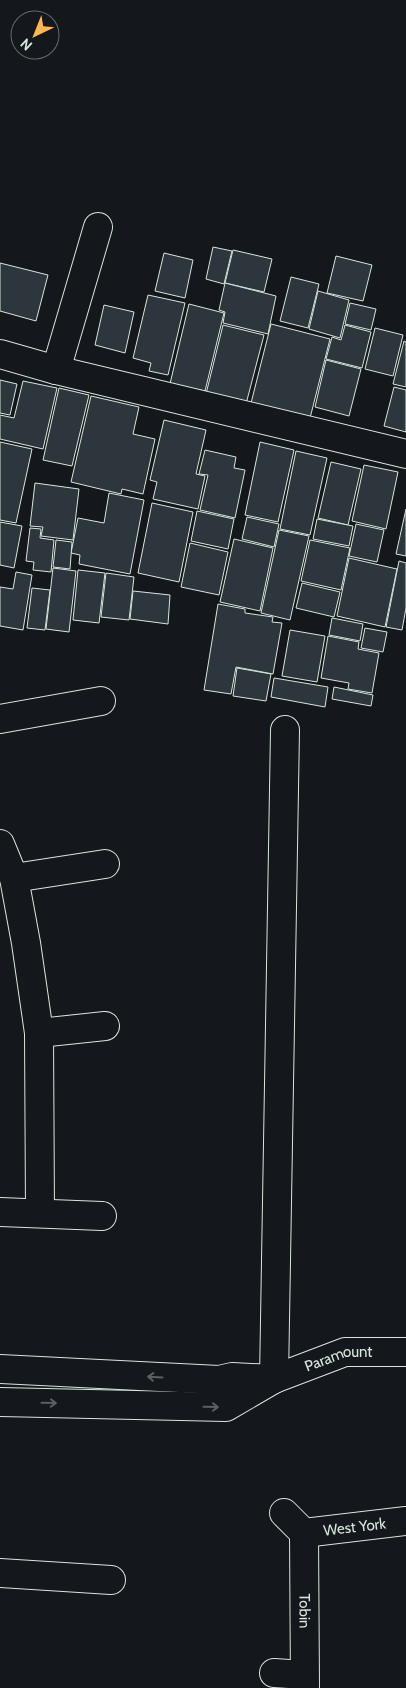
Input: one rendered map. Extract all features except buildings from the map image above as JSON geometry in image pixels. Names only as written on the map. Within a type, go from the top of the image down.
[{"type":"street","points":[[56,370],[98,227]]},
{"type":"street","points":[[0,354],[56,370],[406,454]]},
{"type":"street","points":[[0,719],[101,701]]},
{"type":"street","points":[[274,1379],[285,730]]},
{"type":"street","points":[[0,844],[14,878],[39,1033],[40,1213]]},
{"type":"street","points":[[14,878],[105,864]]},
{"type":"street","points":[[39,1033],[105,1026]]},
{"type":"street","points":[[0,1212],[102,1216]]},
{"type":"street","name":"Paramount","points":[[274,1379],[345,1352],[406,1352]]},
{"type":"street","points":[[0,1369],[219,1380],[232,1377],[274,1379]]},
{"type":"street","points":[[0,1402],[226,1407],[274,1379]]},
{"type":"street","points":[[284,1513],[304,1533]]},
{"type":"street","name":"West York","points":[[304,1533],[406,1522]]},
{"type":"street","name":"Tobin","points":[[304,1533],[305,1681]]},
{"type":"street","points":[[0,1573],[111,1580]]},
{"type":"street","points":[[274,1673],[305,1681]]}]
